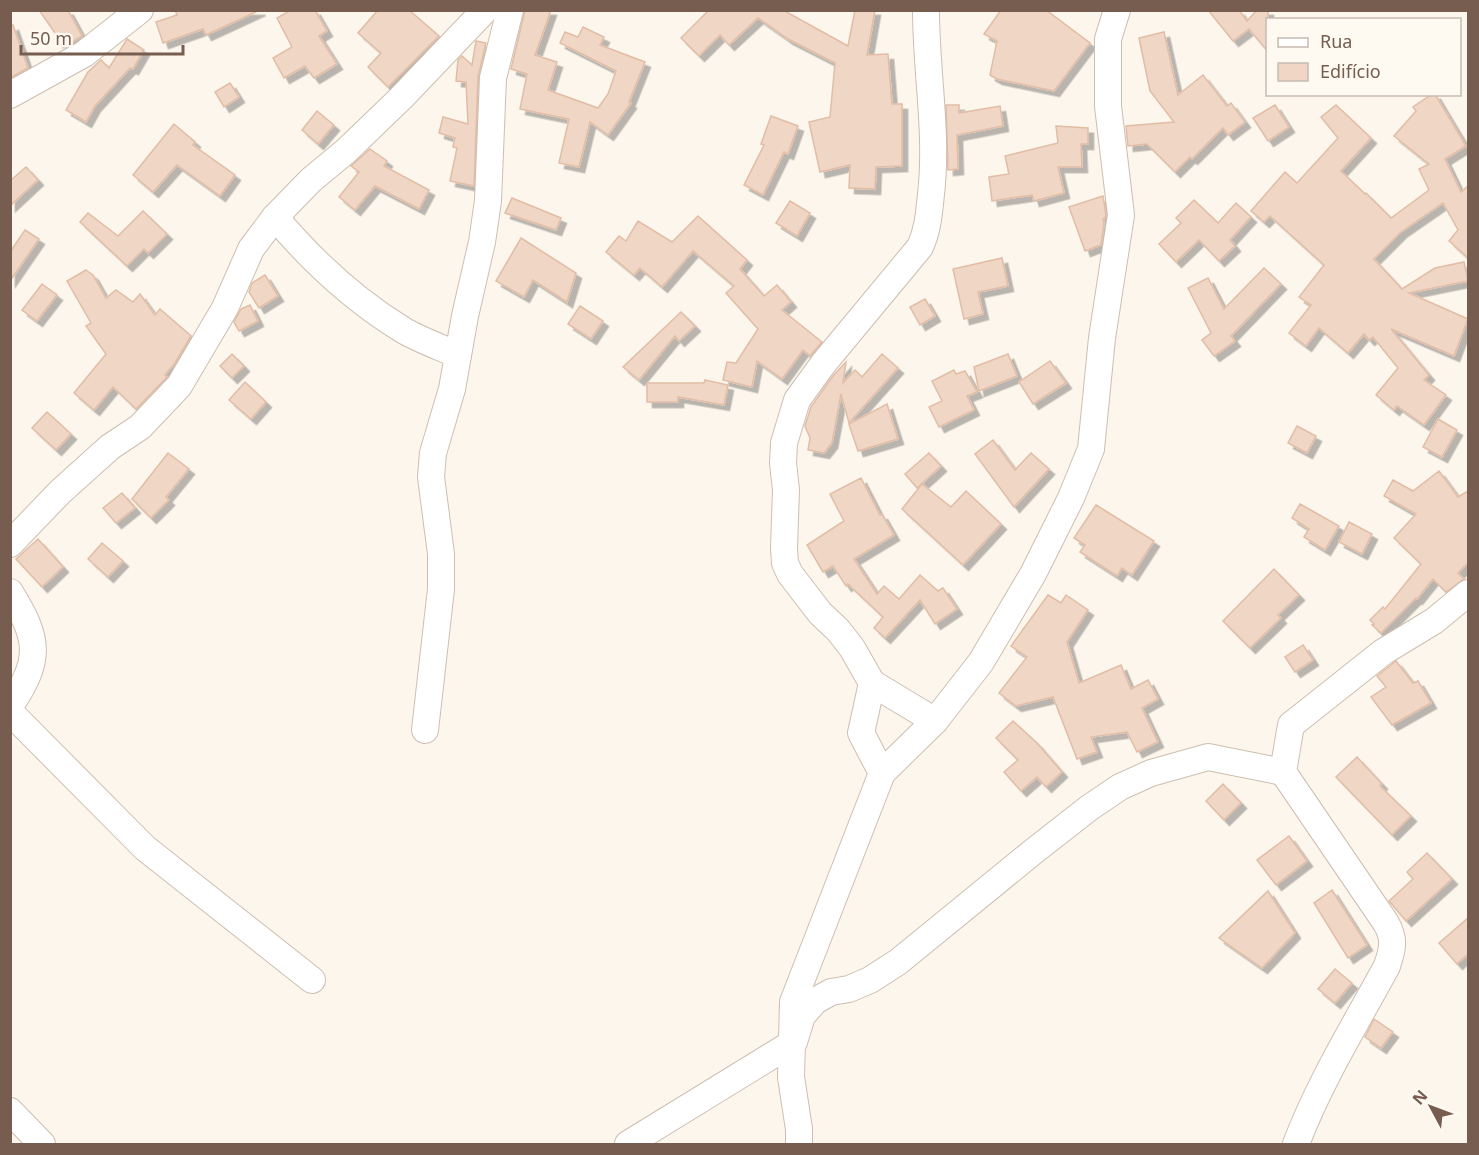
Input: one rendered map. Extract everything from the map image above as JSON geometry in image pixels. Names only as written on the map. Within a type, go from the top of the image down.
[{"type":"street","points":[[10,95],[84,54],[140,10]]},
{"type":"street","points":[[10,544],[60,492],[110,447],[140,427],[179,386],[225,308],[251,249],[275,217],[311,180],[346,151],[401,98],[485,10]]},
{"type":"street","points":[[425,730],[441,589],[440,545],[431,477],[432,461],[452,389],[482,242],[488,201],[493,78],[510,10]]},
{"type":"street","points":[[926,10],[935,160],[926,233],[920,247],[805,387],[797,400],[784,443],[785,563],[790,574],[820,614],[838,630],[852,648],[872,683],[935,721]]},
{"type":"street","points":[[798,1144],[799,1129],[791,1077],[794,1042],[793,1002],[882,773],[935,721],[981,662],[1033,574],[1071,498],[1091,449],[1102,338],[1122,215],[1108,106],[1108,39],[1117,10]]},
{"type":"street","points":[[275,217],[303,250],[334,279],[404,331],[458,354]]},
{"type":"street","points":[[10,592],[25,616],[32,639],[34,662],[22,688],[10,706]]},
{"type":"street","points":[[1296,1144],[1330,1068],[1387,966],[1394,941],[1386,923],[1283,772],[1291,725],[1383,652],[1434,621],[1468,593]]},
{"type":"street","points":[[872,683],[861,733],[882,773]]},
{"type":"street","points":[[10,712],[145,848],[312,980]]},
{"type":"street","points":[[628,1144],[794,1042],[802,1016],[815,1001],[831,992],[870,980],[898,962],[1034,851],[1120,787],[1151,773],[1208,757],[1283,772]]},
{"type":"street","points":[[10,1111],[42,1144]]},
{"type":"building","points":[[39,10],[68,10],[82,36],[63,48]]},
{"type":"building","points":[[175,10],[260,10],[206,35],[203,29],[163,43],[156,22],[177,15]]},
{"type":"building","points":[[291,10],[315,10],[327,31],[319,36],[337,64],[314,78],[305,66],[284,78],[273,58],[292,47],[277,18]]},
{"type":"building","points":[[378,10],[409,10],[439,36],[388,87],[368,67],[381,53],[358,33]]},
{"type":"building","points":[[525,10],[551,10],[535,55],[557,62],[548,90],[598,108],[608,94],[616,71],[560,43],[565,32],[578,37],[583,27],[604,37],[600,45],[645,62],[629,102],[631,103],[608,135],[590,122],[579,167],[559,163],[569,119],[520,109],[527,74],[511,69]]},
{"type":"building","points":[[709,10],[783,10],[848,46],[855,10],[875,10],[867,55],[888,54],[892,104],[902,104],[902,166],[876,167],[875,189],[849,188],[850,165],[820,172],[809,122],[830,117],[835,63],[788,39],[758,18],[729,45],[720,35],[699,56],[681,38]]},
{"type":"building","points":[[1001,10],[1046,10],[1090,43],[1054,91],[997,79],[990,75],[997,41],[984,34]]},
{"type":"building","points":[[1208,10],[1239,10],[1247,21],[1257,10],[1268,10],[1266,50],[1249,29],[1233,41]]},
{"type":"building","points":[[13,25],[28,68],[10,78],[10,26]]},
{"type":"building","points":[[1164,32],[1178,95],[1203,75],[1227,106],[1231,103],[1245,122],[1228,135],[1223,128],[1192,159],[1190,157],[1175,172],[1147,144],[1128,146],[1126,126],[1174,122],[1150,91],[1139,38]]},
{"type":"building","points":[[127,39],[144,50],[133,69],[130,68],[95,106],[86,122],[66,110],[88,72],[101,60],[109,68]]},
{"type":"building","points":[[476,41],[486,43],[478,77],[474,186],[450,181],[457,148],[453,147],[455,138],[439,133],[443,117],[468,124],[466,82],[456,81],[458,60],[462,56],[472,65]]},
{"type":"building","points":[[230,83],[239,97],[224,107],[215,92]]},
{"type":"building","points":[[1429,96],[1436,96],[1466,146],[1445,159],[1461,192],[1468,186],[1468,258],[1449,241],[1458,230],[1443,203],[1401,232],[1374,259],[1402,289],[1435,268],[1464,262],[1468,281],[1409,293],[1468,319],[1454,356],[1391,329],[1429,375],[1424,380],[1446,395],[1424,425],[1397,406],[1394,410],[1376,395],[1398,368],[1373,337],[1369,340],[1364,334],[1348,353],[1319,328],[1306,346],[1289,333],[1311,305],[1299,297],[1324,265],[1270,216],[1264,222],[1251,211],[1285,172],[1297,183],[1338,138],[1321,117],[1336,105],[1371,138],[1341,171],[1391,218],[1429,190],[1419,169],[1429,164],[1394,136],[1416,111],[1413,107]]},
{"type":"building","points":[[946,105],[959,105],[959,113],[1000,106],[1003,126],[957,135],[958,169],[948,170]]},
{"type":"building","points":[[1275,105],[1289,127],[1268,141],[1253,118]]},
{"type":"building","points":[[317,111],[334,125],[318,144],[302,130]]},
{"type":"building","points":[[771,116],[798,126],[788,154],[784,152],[763,195],[744,185],[764,145],[761,144]]},
{"type":"building","points":[[174,124],[195,142],[193,145],[235,175],[220,196],[177,165],[153,192],[133,175]]},
{"type":"building","points":[[1056,126],[1088,128],[1088,144],[1081,144],[1082,167],[1058,167],[1064,193],[1034,201],[1032,195],[992,201],[989,177],[1009,174],[1005,156],[1058,143]]},
{"type":"building","points":[[370,149],[387,161],[384,166],[429,190],[419,209],[375,186],[355,210],[339,197],[359,172],[351,166]]},
{"type":"building","points":[[26,167],[38,180],[10,206],[10,181]]},
{"type":"building","points":[[1103,196],[1106,215],[1103,219],[1101,245],[1085,251],[1069,207]]},
{"type":"building","points":[[512,198],[561,218],[556,230],[505,213]]},
{"type":"building","points":[[1194,200],[1218,223],[1236,203],[1251,217],[1230,240],[1235,246],[1219,261],[1199,240],[1176,262],[1159,244],[1181,223],[1176,218]]},
{"type":"building","points":[[790,201],[810,213],[797,236],[776,223]]},
{"type":"building","points":[[143,211],[167,234],[148,253],[144,249],[127,266],[80,222],[88,213],[118,236]]},
{"type":"building","points":[[698,216],[747,260],[740,269],[764,296],[777,285],[791,302],[782,310],[822,342],[810,356],[803,350],[782,379],[757,361],[752,387],[723,380],[727,362],[736,363],[758,329],[726,293],[734,286],[693,251],[662,287],[640,268],[634,275],[606,252],[619,236],[626,241],[638,221],[672,242]]},
{"type":"building","points":[[25,230],[39,239],[10,281],[10,252]]},
{"type":"building","points":[[521,238],[576,273],[567,302],[533,280],[524,297],[496,281]]},
{"type":"building","points":[[1002,258],[1008,286],[978,292],[983,314],[964,319],[953,269]]},
{"type":"building","points":[[1264,268],[1281,284],[1231,336],[1235,341],[1214,356],[1202,340],[1211,333],[1188,288],[1208,278],[1224,309]]},
{"type":"building","points":[[86,270],[93,275],[106,298],[116,290],[133,302],[140,294],[155,315],[160,309],[191,336],[165,375],[167,377],[136,409],[113,387],[94,410],[74,393],[106,354],[86,326],[91,323],[67,281]]},
{"type":"building","points":[[265,275],[278,296],[259,308],[249,292],[252,283]]},
{"type":"building","points":[[42,284],[57,295],[37,321],[22,310]]},
{"type":"building","points":[[925,299],[935,316],[920,325],[910,307]]},
{"type":"building","points":[[250,305],[258,321],[239,331],[234,322],[241,309]]},
{"type":"building","points":[[580,306],[603,321],[591,339],[568,324]]},
{"type":"building","points":[[681,312],[695,326],[679,341],[675,336],[639,380],[623,367]]},
{"type":"building","points":[[232,354],[244,366],[232,378],[220,366]]},
{"type":"building","points":[[882,354],[898,368],[849,423],[841,394],[832,443],[824,453],[808,450],[810,438],[805,426],[811,407],[832,377],[846,362],[843,383],[855,370],[862,377]]},
{"type":"building","points":[[1008,354],[1017,376],[979,391],[974,367]]},
{"type":"building","points":[[1050,361],[1066,383],[1033,404],[1019,382]]},
{"type":"building","points":[[954,370],[956,374],[965,371],[977,392],[967,396],[974,410],[939,427],[929,407],[942,401],[932,381]]},
{"type":"building","points":[[705,380],[728,385],[724,405],[678,397],[678,402],[647,402],[647,383],[704,383]]},
{"type":"building","points":[[245,382],[266,402],[251,419],[229,400]]},
{"type":"building","points":[[887,404],[898,439],[858,451],[849,424]]},
{"type":"building","points":[[47,412],[71,434],[56,450],[32,428]]},
{"type":"building","points":[[1438,419],[1457,430],[1442,457],[1423,447]]},
{"type":"building","points":[[1297,426],[1316,436],[1307,453],[1288,443]]},
{"type":"building","points":[[993,440],[1015,470],[1031,453],[1049,469],[1014,507],[975,454]]},
{"type":"building","points":[[168,453],[189,469],[166,497],[169,500],[151,518],[132,499]]},
{"type":"building","points":[[929,453],[941,466],[917,488],[905,474]]},
{"type":"building","points":[[1439,471],[1458,497],[1468,491],[1468,563],[1458,573],[1464,579],[1446,592],[1433,579],[1417,599],[1381,633],[1370,620],[1383,607],[1385,609],[1421,564],[1394,538],[1416,514],[1384,496],[1393,480],[1413,491]]},
{"type":"building","points":[[861,478],[880,515],[882,514],[894,535],[854,559],[877,594],[884,586],[899,599],[920,575],[938,591],[943,588],[957,609],[935,624],[920,600],[885,638],[874,628],[883,617],[848,584],[846,586],[833,566],[823,572],[807,545],[844,521],[830,494]]},
{"type":"building","points":[[922,484],[951,507],[966,491],[1001,524],[963,565],[902,509]]},
{"type":"building","points":[[122,493],[135,508],[116,523],[103,508]]},
{"type":"building","points":[[1300,504],[1339,526],[1325,550],[1304,537],[1309,529],[1292,518]]},
{"type":"building","points":[[1096,505],[1154,541],[1132,575],[1122,568],[1117,576],[1080,552],[1085,545],[1074,538]]},
{"type":"building","points":[[1349,522],[1372,534],[1362,554],[1339,542]]},
{"type":"building","points":[[38,539],[63,567],[42,587],[16,559]]},
{"type":"building","points":[[102,543],[123,561],[108,577],[88,559]]},
{"type":"building","points":[[1274,569],[1299,595],[1278,615],[1281,618],[1250,648],[1223,621]]},
{"type":"building","points":[[1048,595],[1061,603],[1066,595],[1088,610],[1067,642],[1079,683],[1121,665],[1131,689],[1148,680],[1158,699],[1142,708],[1158,742],[1137,752],[1127,732],[1091,737],[1097,752],[1077,759],[1053,697],[1016,706],[999,693],[1027,657],[1011,646]]},
{"type":"building","points":[[1303,645],[1313,660],[1295,672],[1285,657]]},
{"type":"building","points":[[1396,661],[1413,683],[1418,681],[1431,703],[1392,725],[1371,697],[1386,687],[1377,676]]},
{"type":"building","points":[[1013,721],[1037,743],[1062,772],[1046,787],[1037,777],[1021,791],[1004,772],[1018,760],[996,738]]},
{"type":"building","points":[[1357,757],[1382,784],[1380,786],[1411,816],[1392,835],[1336,777]]},
{"type":"building","points":[[1223,784],[1241,803],[1224,820],[1206,801]]},
{"type":"building","points":[[1289,836],[1307,861],[1276,885],[1257,860]]},
{"type":"building","points":[[1427,853],[1452,879],[1406,921],[1389,901],[1413,879],[1407,872]]},
{"type":"building","points":[[1332,890],[1367,945],[1348,958],[1314,903]]},
{"type":"building","points":[[1268,891],[1295,933],[1262,968],[1219,938]]},
{"type":"building","points":[[1468,918],[1468,954],[1457,964],[1439,943]]},
{"type":"building","points":[[1335,969],[1352,983],[1335,1003],[1318,989]]},
{"type":"building","points":[[1374,1019],[1393,1032],[1381,1048],[1365,1037]]}]
